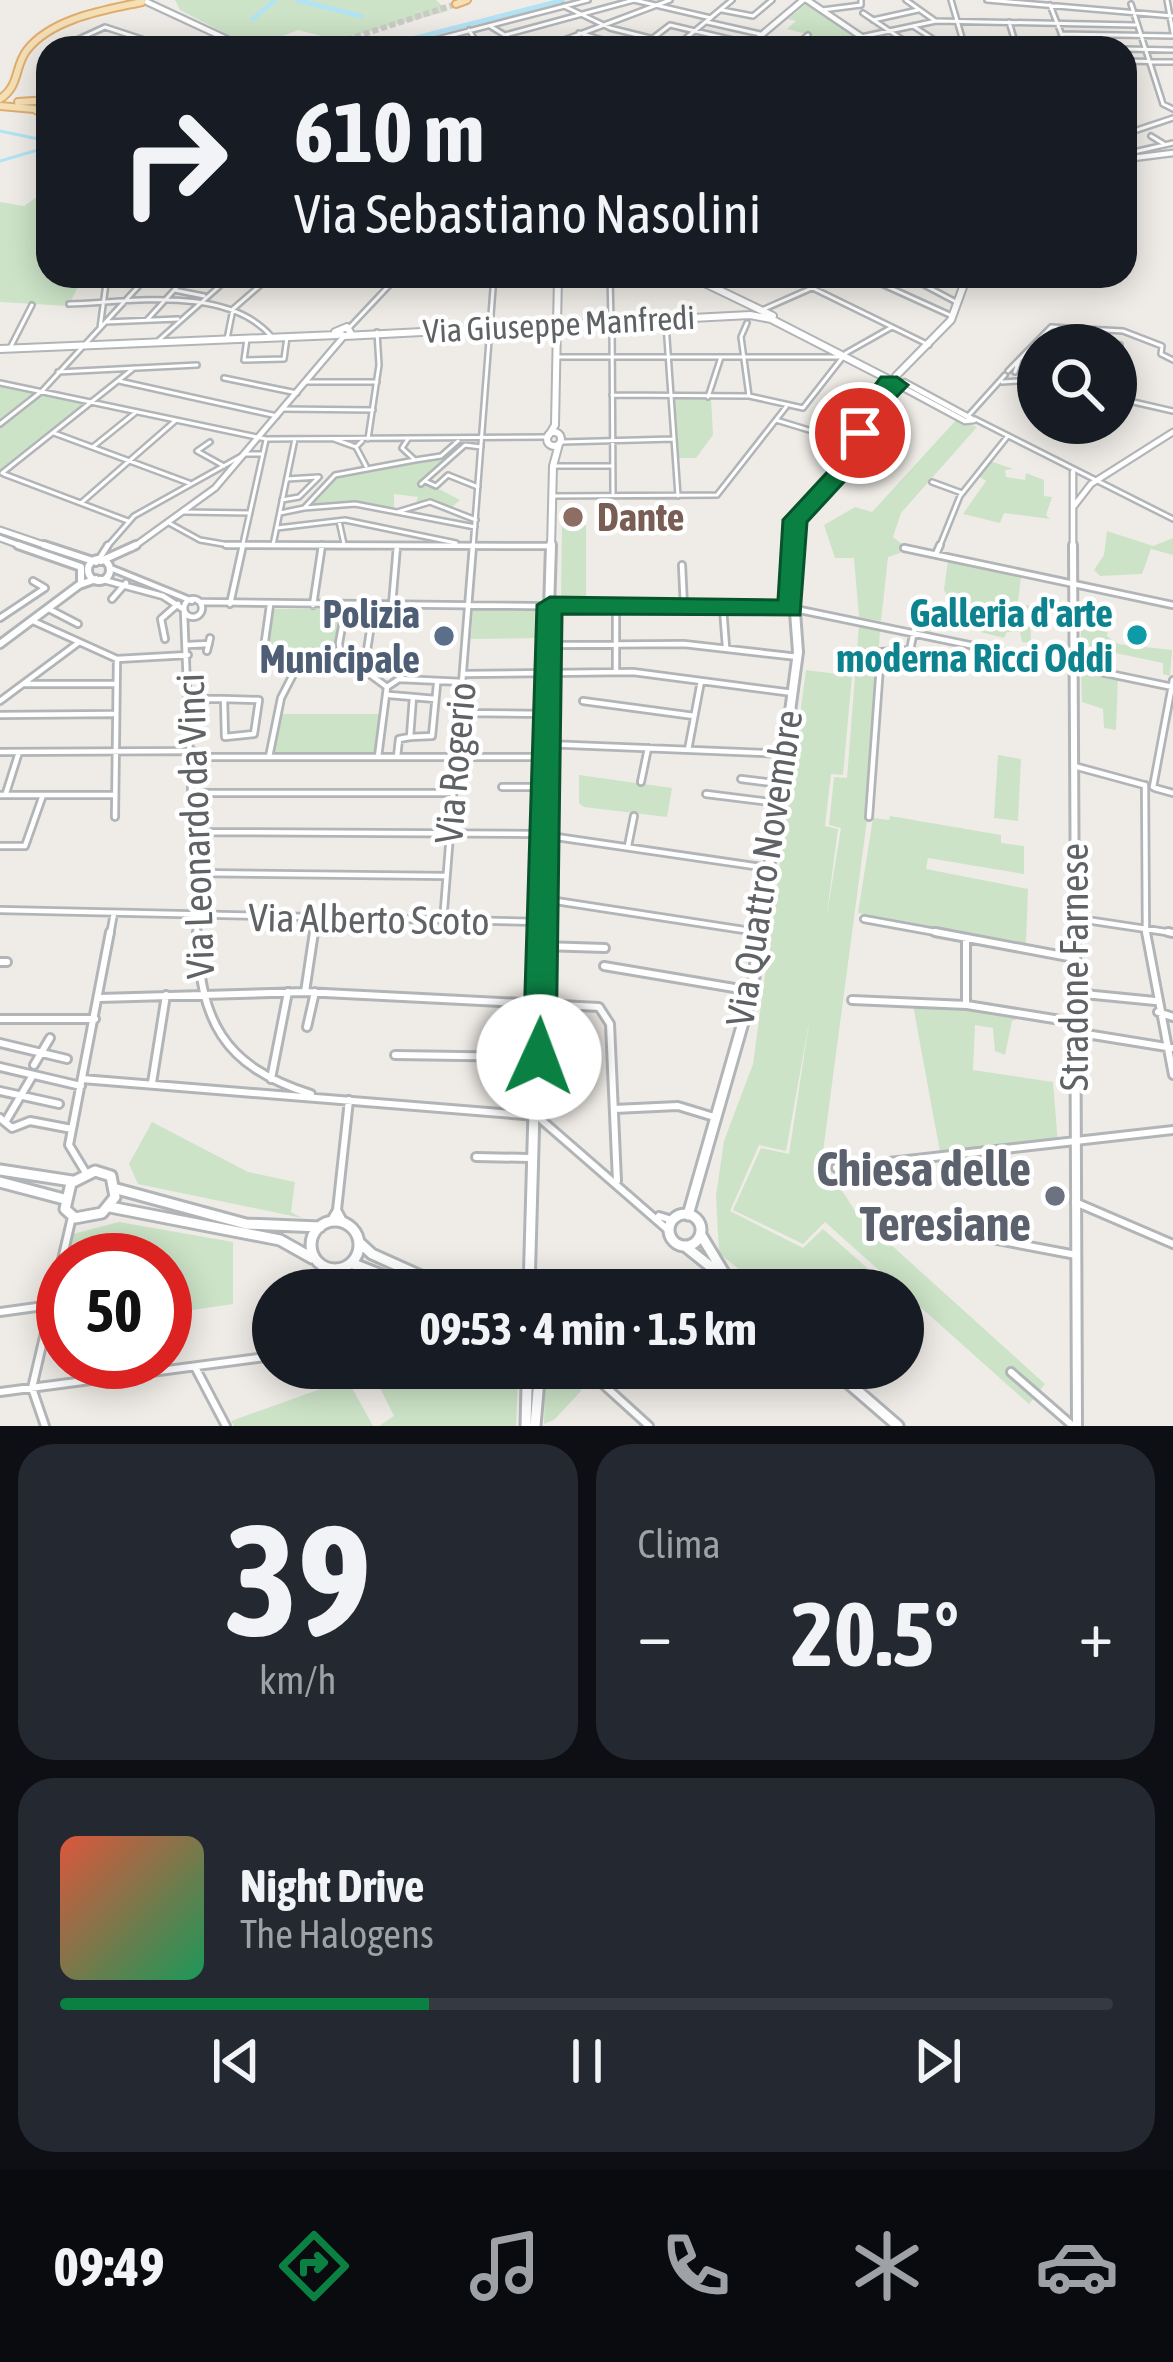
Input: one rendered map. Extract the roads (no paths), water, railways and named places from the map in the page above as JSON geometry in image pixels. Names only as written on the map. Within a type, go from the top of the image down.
[{"type":"main road","points":[[456,4],[466,0]]},
{"type":"main road","points":[[44,36],[144,2],[219,36]]},
{"type":"main road","points":[[762,34],[805,2]]},
{"type":"main road","points":[[762,36],[805,2]]},
{"type":"main road","points":[[208,30],[218,36]]},
{"type":"main road","points":[[0,103],[19,82],[26,52],[36,43]]},
{"type":"main road","points":[[19,82],[36,95]]},
{"type":"main road","points":[[0,103],[36,100]]},
{"type":"main road","points":[[0,103],[36,110]]},
{"type":"main road","points":[[1137,156],[1173,153]]},
{"type":"main road","points":[[553,464],[561,439],[555,424],[558,288]]},
{"type":"main road","points":[[713,288],[752,313],[897,381]]},
{"type":"main road","name":"Via Quattro Novembre","points":[[789,548],[795,520],[845,467],[868,409],[952,316],[963,288]]},
{"type":"main road","points":[[733,298],[752,313]]},
{"type":"main road","name":"Via Giuseppe Manfredi","points":[[5,347],[752,313]]},
{"type":"main road","name":"Via Giuseppe Manfredi","points":[[227,337],[490,325]]},
{"type":"main road","points":[[533,1269],[553,464],[548,439],[555,424]]},
{"type":"main road","points":[[548,439],[561,439]]},
{"type":"main road","name":"Via Quattro Novembre","points":[[700,1235],[692,1218],[695,1190],[752,991],[798,657],[788,520],[855,447]]},
{"type":"main road","points":[[795,520],[810,494],[828,483]]},
{"type":"main road","points":[[0,1170],[74,1181]]},
{"type":"main road","points":[[64,1199],[74,1181],[86,1173],[104,1173],[117,1190],[284,1229],[332,1220],[355,1229],[360,1243],[372,1254],[405,1269]]},
{"type":"main road","points":[[0,1182],[64,1199],[72,1216],[90,1220],[110,1207],[117,1190]]},
{"type":"main road","points":[[110,1207],[280,1240],[331,1269],[349,1263],[365,1269]]},
{"type":"main road","points":[[692,1218],[670,1225],[676,1243],[714,1269]]},
{"type":"main road","points":[[313,1258],[310,1245],[332,1220]]},
{"type":"main road","points":[[685,1246],[700,1235],[721,1269]]},
{"type":"main road","points":[[349,1263],[360,1243]]},
{"type":"main road","points":[[527,1389],[531,1426]]},
{"type":"main road","points":[[531,1426],[537,1389]]},
{"type":"main road","points":[[855,1389],[898,1426]]},
{"type":"street","points":[[451,36],[588,0]]},
{"type":"street","points":[[505,34],[634,0],[762,34]]},
{"type":"street","points":[[572,36],[670,0]]},
{"type":"street","points":[[689,36],[733,0]]},
{"type":"street","points":[[722,10],[752,16],[772,0]]},
{"type":"street","points":[[840,0],[847,6]]},
{"type":"street","points":[[822,10],[861,0]]},
{"type":"street","points":[[906,0],[936,21]]},
{"type":"street","points":[[951,0],[961,36]]},
{"type":"street","points":[[987,0],[1172,16]]},
{"type":"street","points":[[1050,5],[1061,34],[1173,35],[1167,0]]},
{"type":"street","points":[[805,2],[860,36]]},
{"type":"street","points":[[1131,4],[1162,99],[1173,110]]},
{"type":"street","points":[[564,6],[600,25],[641,36]]},
{"type":"street","points":[[874,20],[918,10]]},
{"type":"street","points":[[863,13],[897,36]]},
{"type":"street","points":[[866,36],[936,21],[1136,25]]},
{"type":"street","points":[[1009,22],[1013,36]]},
{"type":"street","points":[[490,25],[508,36]]},
{"type":"street","points":[[656,36],[670,26],[715,36]]},
{"type":"street","points":[[913,26],[930,36]]},
{"type":"street","points":[[85,36],[105,27],[132,36]]},
{"type":"street","points":[[469,30],[473,36]]},
{"type":"street","points":[[579,33],[589,36]]},
{"type":"street","points":[[1137,50],[1173,50]]},
{"type":"street","points":[[1137,61],[1173,62]]},
{"type":"street","points":[[1162,99],[1173,99]]},
{"type":"street","points":[[1137,130],[1173,118]]},
{"type":"street","points":[[1151,136],[1164,144]]},
{"type":"street","points":[[1137,149],[1146,154],[1173,143]]},
{"type":"street","points":[[100,328],[104,288]]},
{"type":"street","points":[[0,424],[42,391],[137,288]]},
{"type":"street","points":[[159,340],[217,288]]},
{"type":"street","points":[[227,337],[233,309],[257,288]]},
{"type":"street","points":[[98,562],[117,557],[169,523],[262,438],[345,332],[387,288]]},
{"type":"street","name":"Via Rogerio","points":[[443,922],[493,288]]},
{"type":"street","points":[[610,288],[614,495]]},
{"type":"street","points":[[749,396],[741,337],[752,313],[814,288],[928,345]]},
{"type":"street","points":[[890,288],[952,316]]},
{"type":"street","points":[[930,288],[958,303]]},
{"type":"street","points":[[147,320],[174,290],[208,296]]},
{"type":"street","points":[[68,304],[198,304],[233,309],[272,335]]},
{"type":"street","name":"Via Giuseppe Manfredi","points":[[5,347],[32,305]]},
{"type":"street","points":[[747,323],[752,313]]},
{"type":"street","points":[[106,322],[181,319]]},
{"type":"street","points":[[666,324],[678,496]]},
{"type":"street","points":[[613,395],[749,396],[803,408],[843,358],[892,327]]},
{"type":"street","points":[[356,447],[367,439],[373,410],[377,332]]},
{"type":"street","points":[[1137,336],[1164,347],[1161,354],[1173,360]]},
{"type":"street","points":[[247,338],[244,360],[284,359],[287,337]]},
{"type":"street","points":[[556,357],[843,358]]},
{"type":"street","points":[[708,397],[721,357]]},
{"type":"street","points":[[971,417],[1017,361]]},
{"type":"street","points":[[58,372],[197,365]]},
{"type":"street","points":[[1015,375],[1017,365]]},
{"type":"street","points":[[1,473],[134,368]]},
{"type":"street","points":[[1006,373],[1015,375]]},
{"type":"street","points":[[998,384],[1015,375]]},
{"type":"street","points":[[224,378],[297,394]]},
{"type":"street","points":[[119,381],[280,413],[373,410]]},
{"type":"street","points":[[897,381],[1173,519]]},
{"type":"street","points":[[306,382],[377,382]]},
{"type":"street","points":[[0,383],[262,438],[481,443]]},
{"type":"street","points":[[1137,402],[1173,410]]},
{"type":"street","points":[[552,496],[717,495],[788,405]]},
{"type":"street","points":[[94,446],[135,413]]},
{"type":"street","points":[[776,420],[855,447]]},
{"type":"street","points":[[81,503],[175,421]]},
{"type":"street","points":[[1072,508],[1094,482],[1173,432]]},
{"type":"street","points":[[54,433],[192,484]]},
{"type":"street","points":[[935,556],[962,493],[1007,437]]},
{"type":"street","points":[[230,604],[262,438]]},
{"type":"street","points":[[273,545],[295,439]]},
{"type":"street","points":[[334,439],[356,447],[366,466]]},
{"type":"street","points":[[408,439],[402,448],[415,460]]},
{"type":"street","points":[[460,439],[423,482],[436,486],[448,475],[478,487]]},
{"type":"street","points":[[280,513],[304,508],[335,476],[366,466],[444,458],[465,445],[548,439]]},
{"type":"street","points":[[561,439],[674,440]]},
{"type":"street","points":[[211,442],[196,451],[224,466]]},
{"type":"street","points":[[80,584],[128,521],[245,454],[262,454]]},
{"type":"street","points":[[553,464],[613,466]]},
{"type":"street","name":"Stradone Farnese","points":[[1073,472],[1075,1426]]},
{"type":"street","points":[[1,473],[128,521]]},
{"type":"street","points":[[282,500],[299,497],[319,482],[319,477],[287,479]]},
{"type":"street","points":[[932,482],[962,493]]},
{"type":"street","points":[[1072,492],[1081,497]]},
{"type":"street","points":[[395,514],[430,502],[476,523]]},
{"type":"street","points":[[304,508],[311,512],[348,504],[476,523]]},
{"type":"street","points":[[371,524],[381,510]]},
{"type":"street","points":[[183,512],[250,513]]},
{"type":"street","points":[[277,528],[339,520],[474,547]]},
{"type":"street","points":[[339,520],[344,545]]},
{"type":"street","points":[[169,523],[200,540],[243,545],[551,546]]},
{"type":"street","points":[[0,534],[98,562],[193,601],[216,604],[795,609],[1172,685],[1142,812],[1146,929],[1155,1001],[1173,1075]]},
{"type":"street","points":[[23,542],[98,579],[126,583],[182,608],[200,612],[216,604]]},
{"type":"street","points":[[313,605],[322,545]]},
{"type":"street","points":[[392,605],[397,545]]},
{"type":"street","points":[[904,548],[1173,605]]},
{"type":"street","points":[[0,644],[80,584],[113,568],[117,557]]},
{"type":"street","points":[[682,565],[685,607]]},
{"type":"street","points":[[0,618],[45,588],[33,581]]},
{"type":"street","points":[[112,599],[126,583]]},
{"type":"street","points":[[165,639],[161,619],[193,601]]},
{"type":"street","points":[[200,612],[201,602]]},
{"type":"street","points":[[269,757],[281,698],[299,668],[297,660],[264,648],[270,604]]},
{"type":"street","points":[[342,665],[339,643],[346,605]]},
{"type":"street","points":[[374,605],[364,670],[386,691],[435,699]]},
{"type":"street","points":[[616,606],[616,672]]},
{"type":"street","name":"Via Leonardo da Vinci","points":[[182,608],[188,627],[200,994],[218,1037],[272,1079],[328,1098]]},
{"type":"street","points":[[723,608],[726,647]]},
{"type":"street","points":[[49,609],[78,624]]},
{"type":"street","name":"Via Leonardo da Vinci","points":[[188,627],[200,612]]},
{"type":"street","points":[[33,621],[117,658],[188,655]]},
{"type":"street","points":[[868,817],[881,652],[910,650],[914,631]]},
{"type":"street","points":[[0,701],[78,644]]},
{"type":"street","points":[[188,645],[208,644]]},
{"type":"street","points":[[548,645],[726,647],[798,657]]},
{"type":"street","points":[[115,817],[117,658]]},
{"type":"street","points":[[378,757],[386,691],[399,679],[437,684],[463,678],[616,672],[793,693]]},
{"type":"street","points":[[688,750],[700,681]]},
{"type":"street","points":[[24,684],[115,684]]},
{"type":"street","points":[[397,757],[399,739],[432,736],[437,684]]},
{"type":"street","points":[[410,736],[413,697]]},
{"type":"street","points":[[190,699],[224,699],[259,700],[254,734],[225,737],[224,699]]},
{"type":"street","points":[[583,701],[694,716]]},
{"type":"street","points":[[461,713],[547,714]]},
{"type":"street","points":[[0,716],[113,715]]},
{"type":"street","points":[[546,744],[786,754]]},
{"type":"street","points":[[641,782],[648,748]]},
{"type":"street","points":[[0,752],[546,757]]},
{"type":"street","points":[[19,752],[3,795],[114,795]]},
{"type":"street","points":[[1072,765],[1173,793]]},
{"type":"street","points":[[741,779],[782,784]]},
{"type":"street","points":[[502,787],[545,787]]},
{"type":"street","points":[[193,793],[451,793]]},
{"type":"street","points":[[706,794],[779,803]]},
{"type":"street","points":[[0,846],[25,846],[43,795]]},
{"type":"street","points":[[628,847],[634,816]]},
{"type":"street","points":[[194,832],[544,835],[770,868]]},
{"type":"street","points":[[195,873],[446,875]]},
{"type":"street","points":[[543,899],[760,932]]},
{"type":"street","name":"Via Alberto Scoto","points":[[0,910],[542,922]]},
{"type":"street","points":[[86,1173],[70,1150],[72,1129],[115,913]]},
{"type":"street","points":[[1073,918],[1173,934]]},
{"type":"street","points":[[305,992],[316,919]]},
{"type":"street","points":[[864,919],[1074,958]]},
{"type":"street","points":[[966,938],[967,1005]]},
{"type":"street","points":[[542,946],[605,948]]},
{"type":"street","points":[[604,966],[752,991]]},
{"type":"street","points":[[272,1079],[288,992]]},
{"type":"street","points":[[99,998],[315,992],[589,1006],[606,1014],[617,1181]]},
{"type":"street","points":[[307,1027],[315,992]]},
{"type":"street","points":[[1074,993],[1155,1001]]},
{"type":"street","points":[[152,1083],[166,995]]},
{"type":"street","points":[[853,1000],[967,1005],[1173,1048]]},
{"type":"street","points":[[1158,1012],[1173,1017]]},
{"type":"street","points":[[0,1019],[94,1019]]},
{"type":"street","points":[[34,1065],[50,1038]]},
{"type":"street","points":[[0,1043],[67,1059]]},
{"type":"street","points":[[394,1055],[539,1057]]},
{"type":"street","points":[[0,1067],[82,1083],[152,1083],[537,1116],[670,1225]]},
{"type":"street","points":[[32,1075],[4,1119],[12,1128],[30,1121],[72,1129]]},
{"type":"street","points":[[0,1091],[59,1104]]},
{"type":"street","points":[[332,1220],[349,1100]]},
{"type":"street","points":[[614,1109],[678,1106],[714,1117]]},
{"type":"street","points":[[836,1168],[1075,1145],[1173,1130]]},
{"type":"street","points":[[476,1157],[536,1158]]},
{"type":"street","points":[[1076,1202],[1173,1244]]},
{"type":"street","points":[[69,1233],[72,1216]]},
{"type":"street","points":[[907,1222],[889,1235],[879,1231],[876,1222],[881,1218],[907,1222],[1076,1256]]},
{"type":"street","points":[[0,1312],[36,1307]]},
{"type":"street","points":[[0,1392],[252,1359]]},
{"type":"street","points":[[195,1367],[223,1425]]},
{"type":"street","points":[[36,1371],[32,1388],[45,1426]]},
{"type":"street","points":[[1011,1372],[1075,1426]]},
{"type":"street","points":[[608,1389],[649,1426]]},
{"type":"waterway","points":[[253,19],[275,0]]},
{"type":"waterway","points":[[297,0],[361,16]]},
{"type":"waterway","points":[[423,36],[563,0]]},
{"type":"waterway","points":[[0,131],[36,138]]},
{"type":"waterway","points":[[0,161],[36,150]]},
{"type":"tunnel","points":[[358,36],[456,4]]},
{"type":"place","name":"Dante","points":[[573,517]]},
{"type":"place","name":"Galleria d'arte moderna Ricci Oddi","points":[[1137,635]]},
{"type":"place","name":"Polizia Municipale","points":[[444,636]]},
{"type":"place","name":"Chiesa delle Teresiane","points":[[1055,1196]]}]
